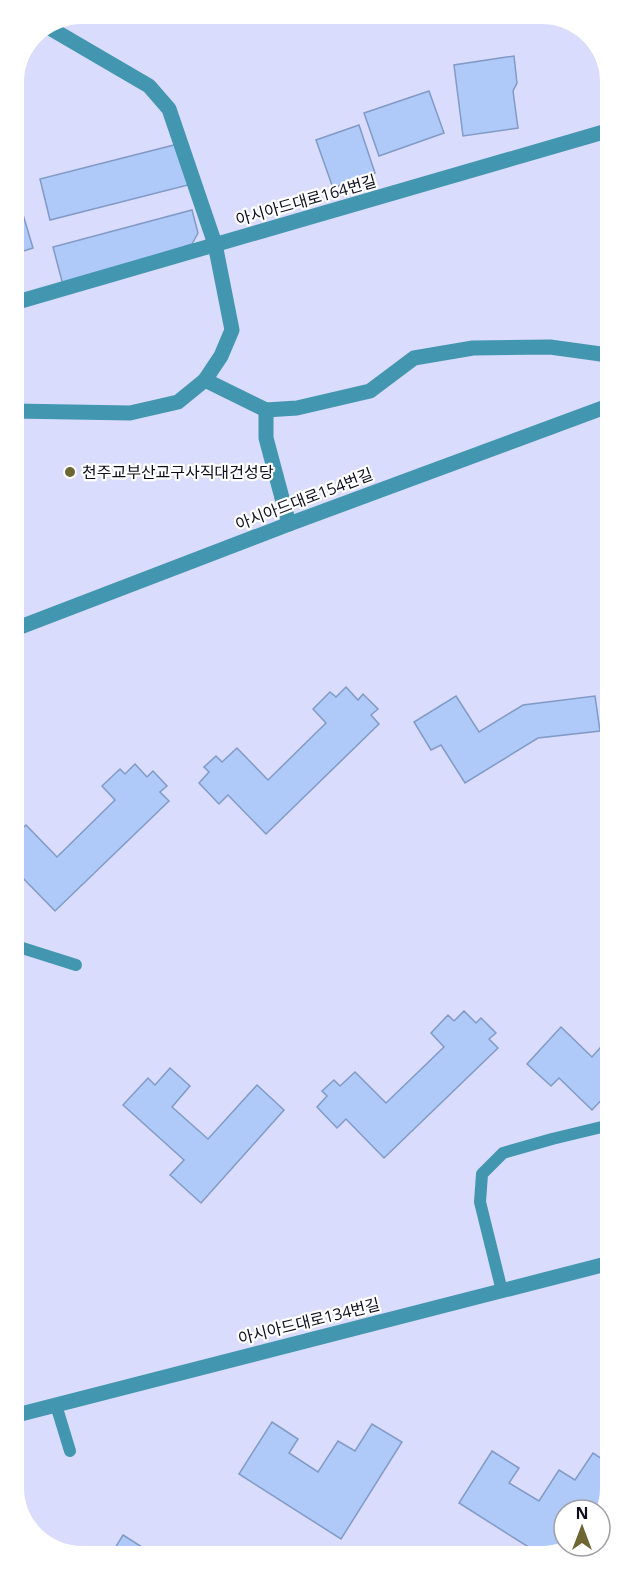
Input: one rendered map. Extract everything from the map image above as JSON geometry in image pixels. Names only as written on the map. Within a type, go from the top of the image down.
[{"type":"street","points":[[24,411],[130,413],[178,402],[205,380],[221,356],[232,330],[215,244],[169,109],[149,86],[55,31]]},
{"type":"street","name":"아시아드대로164번길","points":[[24,300],[600,133]]},
{"type":"street","points":[[205,380],[266,410],[297,408],[370,392],[414,358],[473,348],[550,347],[600,354]]},
{"type":"street","name":"아시아드대로154번길","points":[[24,626],[600,409]]},
{"type":"street","points":[[266,410],[266,438],[289,524]]},
{"type":"street","name":"아시아드대로134번길","points":[[24,1413],[600,1266]]},
{"type":"lane","points":[[24,949],[76,965]]},
{"type":"lane","points":[[502,1291],[480,1202],[482,1174],[503,1154],[600,1127]]},
{"type":"lane","points":[[56,1404],[70,1451]]},
{"type":"building","points":[[514,56],[517,83],[513,91],[518,128],[463,136],[454,65]]},
{"type":"building","points":[[429,91],[444,133],[379,156],[364,113]]},
{"type":"building","points":[[359,125],[375,173],[333,188],[316,140]]},
{"type":"building","points":[[178,144],[188,185],[50,220],[40,179]]},
{"type":"building","points":[[192,210],[198,233],[192,244],[63,285],[53,247]]},
{"type":"building","points":[[24,218],[33,248],[24,251]]},
{"type":"building","points":[[346,687],[358,700],[363,694],[378,709],[371,715],[379,724],[266,834],[228,795],[219,804],[199,783],[209,772],[204,767],[216,756],[222,762],[237,748],[268,780],[326,723],[313,709],[330,692],[336,697]]},
{"type":"building","points":[[456,696],[479,732],[523,705],[595,696],[600,731],[538,738],[465,783],[441,745],[431,750],[414,722]]},
{"type":"building","points":[[135,764],[147,777],[153,771],[167,786],[160,792],[169,801],[55,911],[24,879],[24,827],[26,825],[57,857],[115,800],[102,786],[120,769],[125,774]]},
{"type":"building","points":[[464,1011],[476,1023],[481,1018],[496,1033],[489,1039],[498,1048],[384,1158],[346,1119],[337,1128],[317,1107],[327,1096],[322,1091],[334,1080],[340,1086],[355,1072],[386,1103],[444,1047],[431,1033],[448,1015],[454,1021]]},
{"type":"building","points":[[561,1027],[592,1057],[600,1048],[600,1102],[592,1110],[559,1078],[551,1086],[527,1064]]},
{"type":"building","points":[[170,1068],[190,1086],[172,1107],[208,1139],[257,1085],[284,1110],[201,1203],[170,1175],[184,1160],[123,1105],[148,1078],[155,1085]]},
{"type":"building","points":[[272,1422],[298,1439],[289,1453],[318,1472],[338,1441],[355,1451],[372,1424],[402,1442],[341,1539],[239,1474]]},
{"type":"building","points":[[492,1451],[519,1468],[509,1483],[539,1501],[559,1470],[575,1480],[593,1453],[600,1458],[599,1498],[552,1498],[552,1545],[527,1546],[459,1503]]},
{"type":"building","points":[[123,1535],[140,1546],[116,1546]]},
{"type":"place","name":"천주교부산교구사직대건성당","points":[[70,472]]}]
